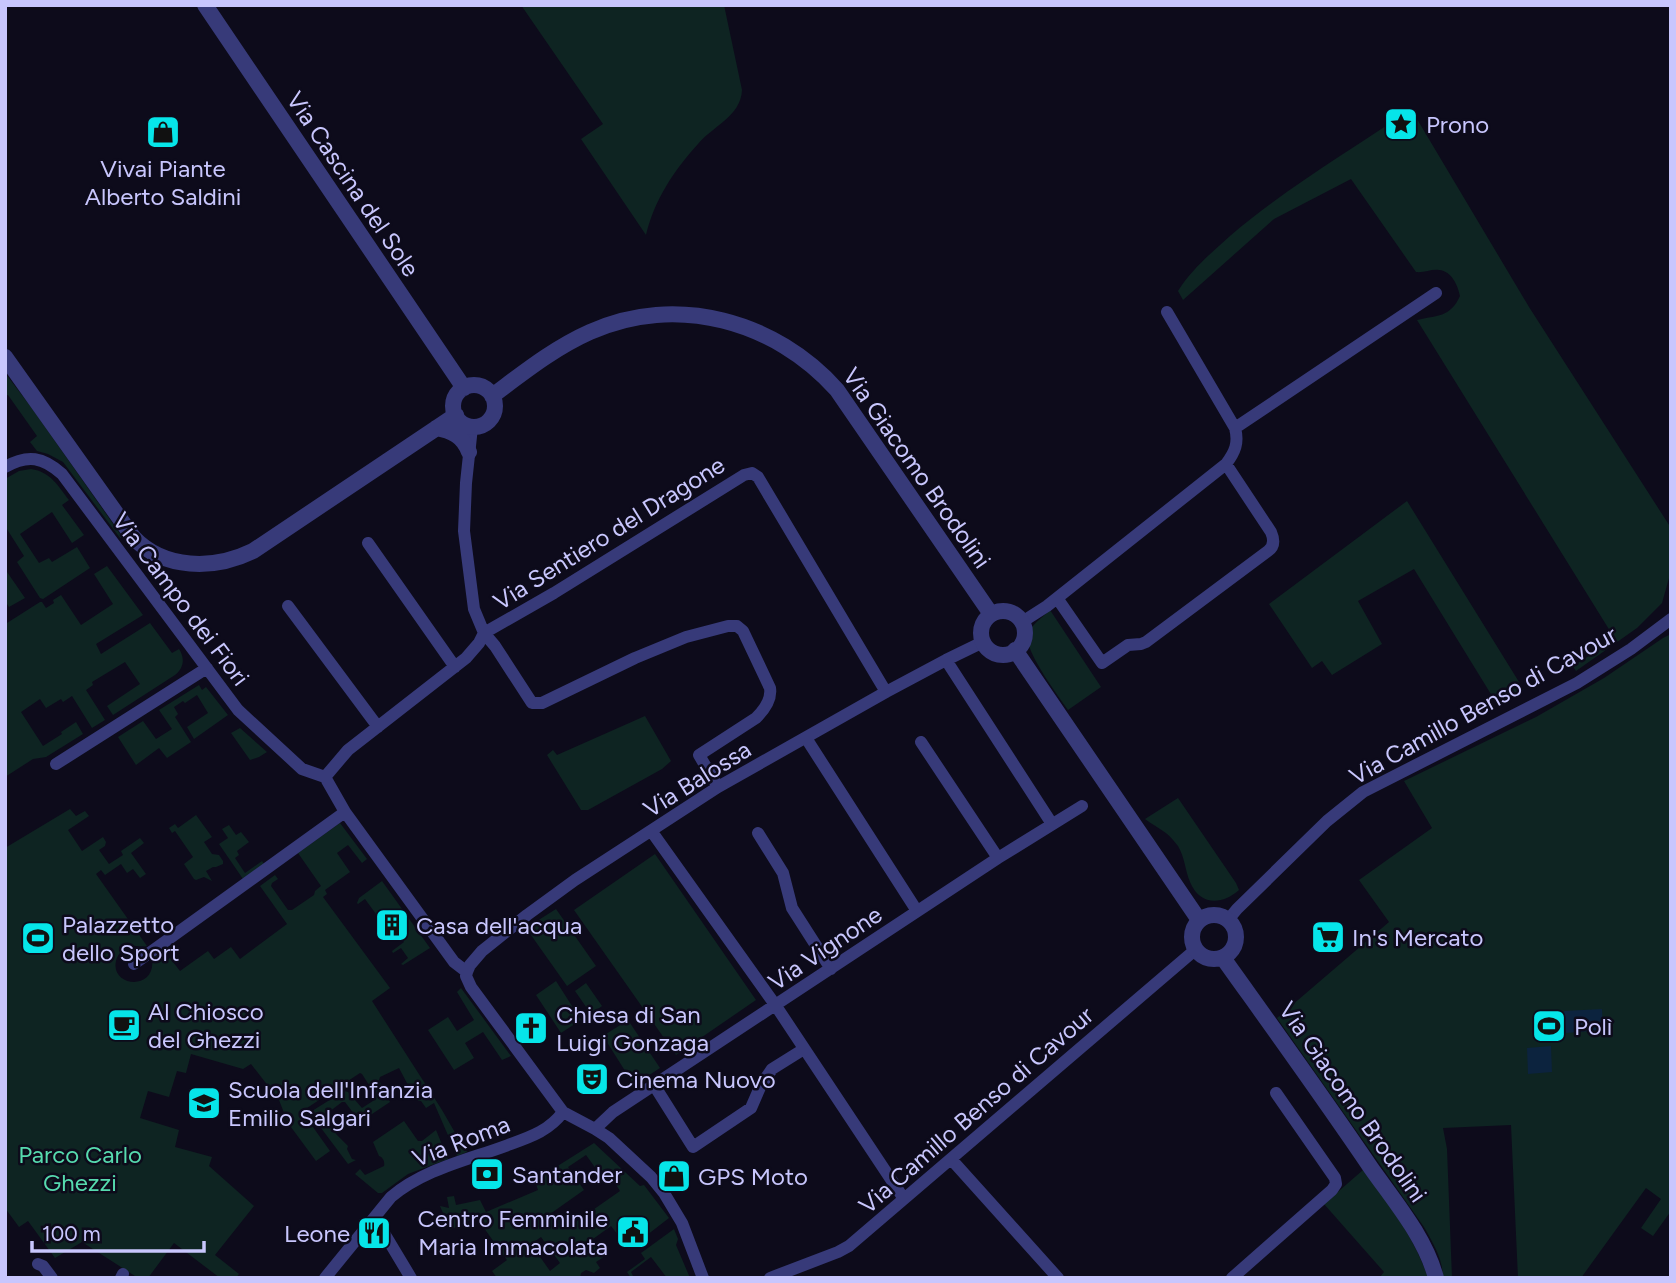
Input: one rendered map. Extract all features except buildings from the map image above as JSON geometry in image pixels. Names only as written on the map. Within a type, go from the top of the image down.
[{"type":"street","name":"Via Cascina del Sole","points":[[205,5],[464,388]]},
{"type":"street","points":[[1234,428],[1436,293]]},
{"type":"street","points":[[1022,622],[1047,607],[1226,464],[1236,447],[1237,436],[1234,428],[1167,312]]},
{"type":"street","name":"Via Giacomo Brodolini","points":[[492,396],[567,344],[623,320],[656,315],[695,315],[749,328],[787,346],[822,374],[837,390],[991,614]]},
{"type":"street","points":[[5,357],[133,537],[150,550],[186,563],[221,562],[253,551],[456,415]]},
{"type":"street","points":[[482,387],[492,396],[495,405],[492,416],[483,425],[464,424],[456,415],[453,403],[464,388],[482,387]]},
{"type":"street","points":[[472,426],[464,531],[474,609],[484,633],[528,699],[535,704],[542,703],[686,637],[733,625],[740,628],[770,688],[770,696],[763,711],[756,718],[699,755],[718,788]]},
{"type":"street","points":[[436,429],[454,433],[464,442],[469,452]]},
{"type":"street","name":"Via Campo dei Fiori","points":[[5,467],[16,461],[35,459],[53,466],[62,474],[238,710],[302,769],[325,776]]},
{"type":"street","points":[[1057,598],[1102,663],[1128,645],[1146,642],[1268,551],[1274,542],[1271,532],[1226,464]]},
{"type":"street","name":"Via Sentiero del Dragone","points":[[484,633],[554,593],[744,475],[752,473],[758,477],[886,692]]},
{"type":"street","points":[[368,543],[456,667]]},
{"type":"street","points":[[288,606],[378,727]]},
{"type":"street","points":[[1008,611],[1022,622],[1025,631],[1023,642],[1010,653],[998,654],[983,642],[983,624],[991,614],[1008,611]]},
{"type":"street","name":"Via Camillo Benso di Cavour","points":[[1228,920],[1327,821],[1363,792],[1577,683],[1671,620]]},
{"type":"street","points":[[484,633],[473,651],[456,667],[348,750],[325,776],[345,812],[454,962],[467,972],[471,987],[563,1112],[609,1138],[651,1177],[664,1193],[682,1223],[703,1278]]},
{"type":"street","name":"Via Balossa","points":[[467,972],[482,951],[527,915],[575,880],[718,788],[886,692],[983,642]]},
{"type":"street","points":[[1015,650],[1199,920]]},
{"type":"street","points":[[946,660],[1052,824]]},
{"type":"street","points":[[55,764],[207,668]]},
{"type":"street","points":[[806,738],[917,911]]},
{"type":"street","points":[[921,742],[998,858]]},
{"type":"street","name":"Via Vignone","points":[[595,1129],[612,1112],[998,858],[1082,806]]},
{"type":"street","points":[[134,964],[345,812]]},
{"type":"street","points":[[652,832],[776,1006],[904,1199]]},
{"type":"street","points":[[758,833],[783,873],[792,908],[831,969]]},
{"type":"street","points":[[1216,915],[1228,920],[1235,930],[1236,943],[1233,949],[1223,958],[1211,960],[1199,955],[1191,940],[1195,924],[1204,917],[1216,915]]},
{"type":"street","name":"Via Camillo Benso di Cavour","points":[[770,1278],[846,1248],[1195,950]]},
{"type":"street","name":"Via Giacomo Brodolini","points":[[1223,958],[1414,1229],[1429,1256],[1436,1278]]},
{"type":"street","points":[[654,1085],[693,1147],[751,1108],[772,1069],[804,1049]]},
{"type":"street","points":[[1232,1278],[1336,1184],[1335,1178],[1276,1093]]},
{"type":"street","name":"Via Roma","points":[[325,1278],[391,1197],[402,1188],[434,1171],[542,1132],[563,1112]]},
{"type":"street","points":[[951,1159],[1058,1278]]},
{"type":"street","points":[[374,1217],[411,1278]]},
{"type":"street","points":[[38,1264],[44,1266],[52,1278]]},
{"type":"green space","points":[[521,5],[724,5],[742,90],[740,99],[732,114],[698,144],[673,175],[654,210],[646,235],[581,139],[603,124]]},
{"type":"green space","points":[[1411,109],[1529,307],[1671,528],[1671,571],[1662,603],[1637,628],[1576,671],[1570,662],[1571,656],[1578,663],[1615,639],[1417,320],[1442,314],[1452,308],[1460,296],[1456,284],[1444,271],[1416,272],[1351,179],[1274,219],[1183,300],[1178,291],[1202,262],[1251,218]]},
{"type":"green space","points":[[5,373],[123,538],[120,538],[63,462],[37,451],[30,442],[37,436],[8,395],[5,396]]},
{"type":"green space","points":[[31,469],[49,476],[57,485],[69,500],[62,505],[84,535],[72,543],[52,512],[20,534],[39,563],[49,558],[52,562],[77,547],[90,568],[43,599],[17,562],[24,556],[5,526],[5,479],[19,471]]},
{"type":"green space","points":[[1407,501],[1524,690],[1497,704],[1414,569],[1358,601],[1382,644],[1332,675],[1322,661],[1312,668],[1269,604]]},
{"type":"green space","points":[[107,566],[143,615],[96,644],[101,654],[150,623],[172,653],[179,649],[183,659],[182,666],[175,675],[113,715],[107,706],[140,684],[125,662],[92,682],[93,685],[86,690],[105,720],[92,728],[72,696],[46,708],[40,699],[21,712],[43,746],[76,722],[83,734],[46,757],[33,759],[5,777],[5,621],[7,623],[40,602],[46,608],[61,595],[81,625],[113,604],[94,574]]},
{"type":"green space","points":[[5,569],[25,598],[9,607],[5,601]]},
{"type":"green space","points":[[1050,610],[1101,687],[1068,710],[1043,673],[1028,643],[1031,628]]},
{"type":"green space","points":[[1671,634],[1671,1211],[1653,1236],[1641,1228],[1661,1199],[1646,1188],[1581,1278],[1518,1278],[1511,1125],[1443,1128],[1447,1149],[1452,1278],[1443,1278],[1439,1258],[1424,1227],[1277,1018],[1389,922],[1359,880],[1432,828],[1404,781],[1536,717],[1604,678]]},
{"type":"green space","points":[[199,685],[202,690],[206,687],[228,715],[194,739],[187,727],[208,713],[197,695],[185,703],[183,701],[174,707],[178,714],[175,717],[191,742],[167,758],[159,748],[136,765],[118,737],[143,721],[156,739],[172,729],[159,710]]},
{"type":"green space","points":[[645,716],[671,761],[662,769],[588,810],[581,810],[547,755],[553,750],[557,755]]},
{"type":"green space","points":[[240,728],[267,752],[250,760],[231,733]]},
{"type":"green space","points":[[1178,798],[1236,883],[1239,890],[1232,895],[1212,901],[1199,895],[1190,882],[1178,846],[1166,833],[1145,819]]},
{"type":"green space","name":"Parco Carlo Ghezzi","points":[[70,809],[76,816],[85,811],[89,816],[68,830],[82,851],[103,837],[105,846],[99,850],[109,864],[123,855],[121,851],[140,838],[144,843],[131,853],[146,874],[140,878],[133,869],[127,873],[121,864],[105,875],[101,870],[96,874],[147,946],[129,947],[121,952],[117,959],[116,970],[120,976],[134,982],[148,976],[152,969],[152,958],[160,952],[166,961],[170,958],[180,971],[208,951],[214,959],[231,947],[240,959],[287,924],[260,886],[275,875],[278,879],[271,886],[288,910],[314,895],[321,886],[298,853],[340,823],[367,859],[362,863],[348,845],[337,853],[350,872],[325,890],[327,894],[323,897],[390,988],[372,1001],[461,1143],[464,1142],[467,1152],[457,1156],[434,1103],[426,1108],[418,1101],[412,1085],[408,1085],[399,1068],[379,1080],[390,1102],[360,1122],[345,1102],[325,1115],[336,1134],[348,1146],[352,1159],[356,1160],[348,1164],[312,1116],[312,1111],[344,1091],[362,1108],[376,1099],[362,1074],[304,1110],[303,1113],[330,1151],[316,1161],[288,1123],[279,1100],[251,1064],[243,1069],[191,1054],[186,1073],[177,1071],[169,1097],[148,1091],[140,1118],[179,1130],[175,1147],[212,1157],[209,1166],[254,1206],[215,1255],[239,1274],[236,1278],[220,1278],[174,1243],[148,1278],[135,1278],[82,1242],[55,1258],[28,1221],[19,1227],[5,1208],[5,848]]},
{"type":"green space","points":[[196,815],[212,837],[204,842],[212,854],[219,855],[223,861],[223,864],[206,871],[212,881],[204,877],[194,879],[184,864],[193,857],[175,831],[172,833],[169,828],[175,824],[178,828]]},
{"type":"green space","points":[[229,825],[236,835],[241,832],[249,842],[237,851],[239,855],[235,858],[245,873],[262,861],[264,864],[243,879],[219,844],[228,838],[222,829]]},
{"type":"green space","points":[[655,854],[756,1000],[676,1055],[574,910]]},
{"type":"green space","points":[[382,881],[430,948],[403,965],[401,964],[408,958],[401,948],[393,953],[392,951],[404,942],[394,928],[397,925],[393,919],[384,925],[365,899],[357,903],[359,898]]},
{"type":"green space","points":[[556,909],[596,966],[567,986],[526,928]]},
{"type":"green space","points":[[556,981],[581,1020],[561,1033],[536,995]]},
{"type":"green space","points":[[586,983],[602,1006],[591,1014],[575,991]]},
{"type":"green space","points":[[461,988],[511,1056],[502,1060],[483,1032],[465,1043],[474,1058],[454,1070],[428,1030],[448,1017],[457,1031],[474,1020],[457,992]]},
{"type":"green space","points":[[628,1020],[660,1068],[634,1085],[603,1036]]},
{"type":"green space","points":[[404,1121],[418,1141],[436,1130],[448,1159],[408,1174],[382,1193],[378,1193],[355,1174],[360,1169],[365,1175],[384,1166],[373,1142]]},
{"type":"green space","points":[[594,1143],[640,1186],[644,1185],[669,1218],[629,1249],[611,1226],[593,1239],[605,1256],[596,1262],[600,1268],[594,1273],[586,1270],[581,1273],[580,1278],[497,1278],[492,1271],[507,1260],[476,1217],[450,1230],[440,1206],[449,1208],[447,1197],[454,1196],[456,1205],[480,1200],[486,1212],[538,1190],[534,1178]],"holes":[[[586,1155],[602,1177],[609,1173],[620,1191],[567,1228],[561,1219],[555,1222],[550,1214],[584,1190],[568,1167]],[[541,1237],[560,1263],[550,1271],[531,1244]]]},
{"type":"green space","points":[[1363,1170],[1408,1235],[1428,1278],[1379,1278],[1384,1272],[1324,1204]]},
{"type":"green space","points":[[674,1229],[678,1239],[676,1245],[690,1278],[667,1278],[651,1257],[631,1272],[634,1278],[631,1278],[627,1272],[645,1259],[641,1253]]},
{"type":"water","points":[[1602,1009],[1603,1030],[1566,1033],[1564,1011]]},
{"type":"water","points":[[1551,1046],[1552,1072],[1528,1074],[1527,1048]]},
{"type":"place","name":"Prono","points":[[1401,124]]},
{"type":"place","name":"Vivai Piante Alberto Saldini","points":[[163,132]]},
{"type":"place","name":"Casa dell'acqua","points":[[392,925]]},
{"type":"place","name":"In's Mercato","points":[[1328,937]]},
{"type":"place","name":"Palazzetto dello Sport","points":[[38,938]]},
{"type":"place","name":"Al Chiosco del Ghezzi","points":[[124,1025]]},
{"type":"place","name":"Polì","points":[[1549,1026]]},
{"type":"place","name":"Chiesa di San Luigi Gonzaga","points":[[531,1028]]},
{"type":"place","name":"Cinema Nuovo","points":[[592,1079]]},
{"type":"place","name":"Scuola dell'Infanzia Emilio Salgari","points":[[204,1103]]},
{"type":"place","name":"Santander","points":[[487,1174]]},
{"type":"place","name":"GPS Moto","points":[[674,1176]]},
{"type":"place","name":"Centro Femminile Maria Immacolata","points":[[633,1232]]},
{"type":"place","name":"Leone","points":[[374,1233]]}]
